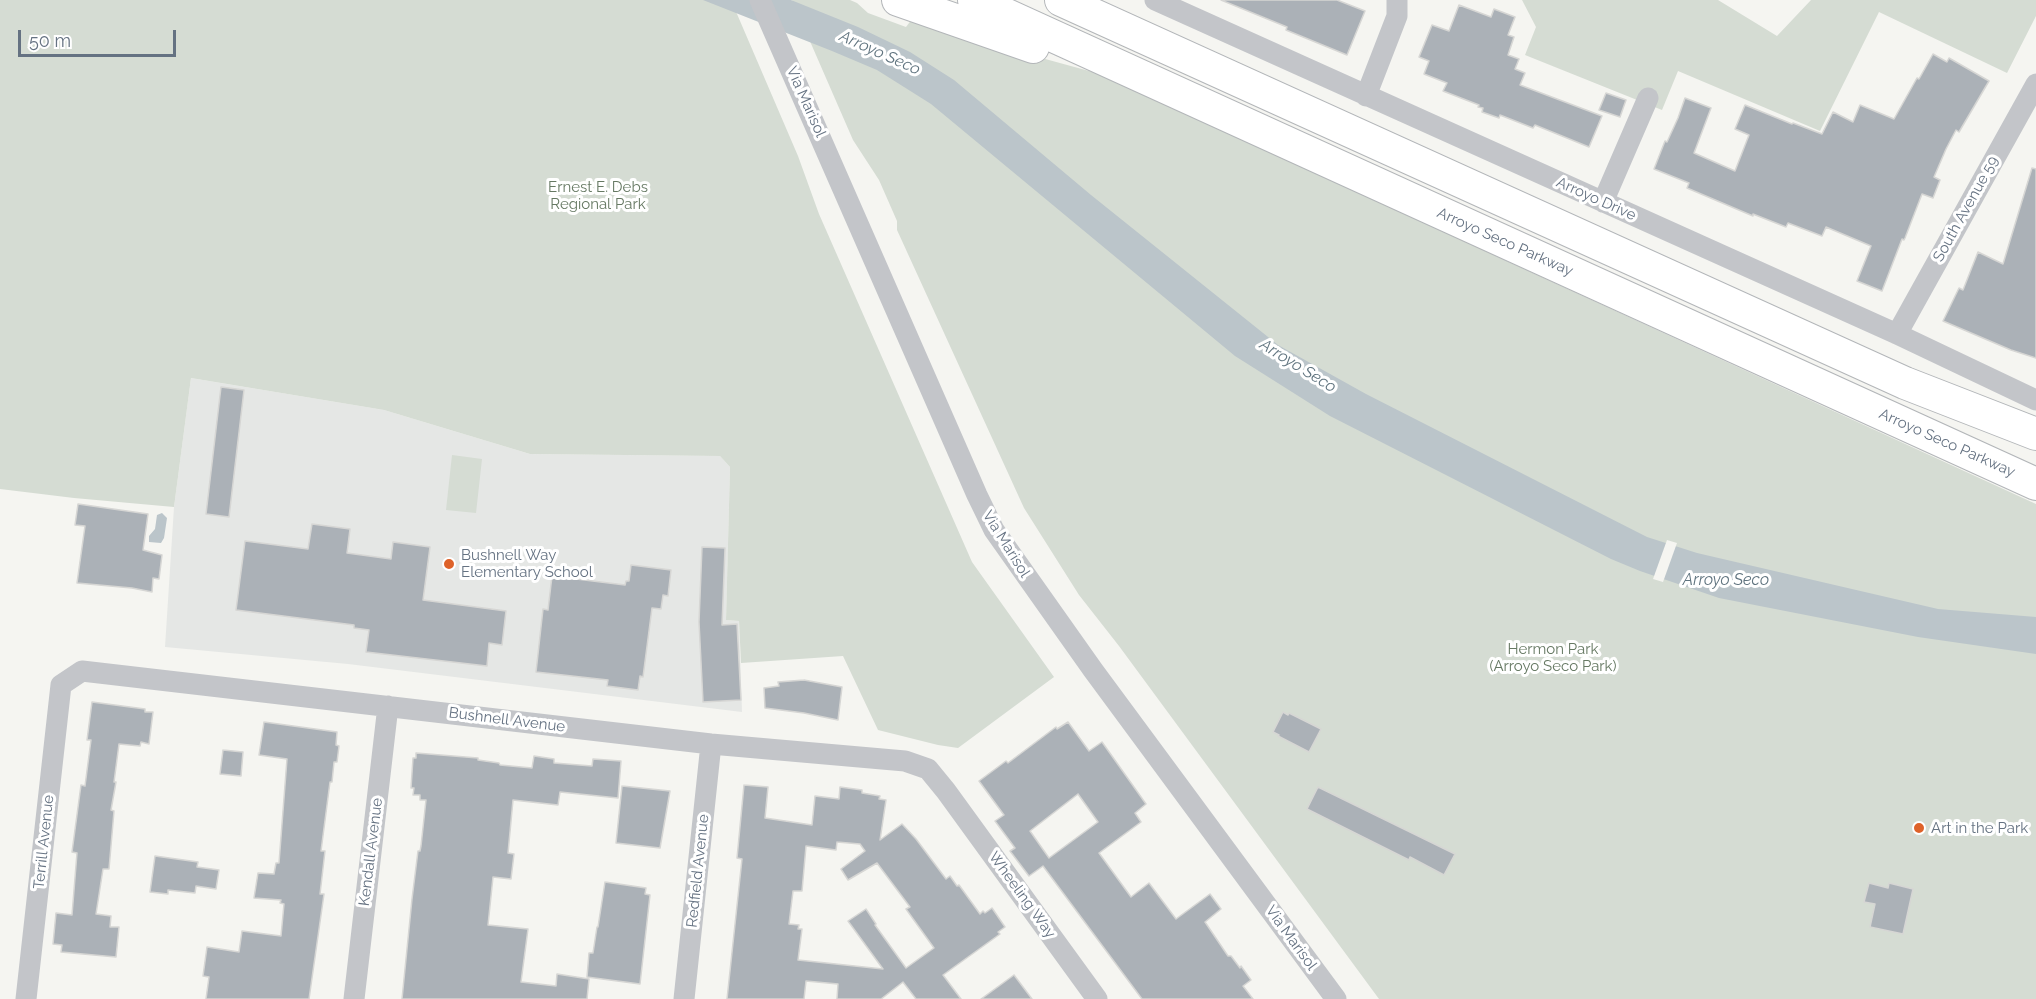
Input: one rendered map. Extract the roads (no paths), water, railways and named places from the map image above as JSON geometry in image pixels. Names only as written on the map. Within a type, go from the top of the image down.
[{"type":"highway","points":[[898,0],[1047,51],[1101,59]]},
{"type":"highway","name":"Arroyo Seco Parkway","points":[[974,0],[2036,484]]},
{"type":"highway","points":[[1061,0],[1905,383],[2036,434]]},
{"type":"street","name":"Via Marisol","points":[[760,0],[994,530],[1093,670],[1336,999]]},
{"type":"street","name":"Arroyo Drive","points":[[1155,0],[1897,334],[2036,400]]},
{"type":"street","points":[[1366,96],[1397,16],[1397,0]]},
{"type":"street","name":"South Avenue 59","points":[[1897,334],[2036,84]]},
{"type":"street","points":[[1602,202],[1648,98]]},
{"type":"street","name":"Bushnell Avenue","points":[[61,685],[82,671],[711,744],[905,761],[928,769],[946,791]]},
{"type":"street","name":"Terrill Avenue","points":[[26,999],[61,685]]},
{"type":"street","name":"Kendall Avenue","points":[[354,999],[388,706]]},
{"type":"street","name":"Redfield Avenue","points":[[684,999],[711,744]]},
{"type":"street","name":"Wheeling Way","points":[[946,791],[1097,999]]},
{"type":"water","name":"Arroyo Seco","points":[[703,0],[791,0],[858,27],[910,52],[954,80],[1091,195],[1278,345],[1366,394],[1647,537],[1697,553],[1938,609],[2036,617],[2036,654],[1918,637],[1719,598],[1611,559],[1330,416],[1235,356],[931,104],[877,70]]},
{"type":"water","points":[[162,513],[167,518],[164,538],[161,543],[149,542],[149,536],[155,529],[157,515]]},
{"type":"place","name":"Bushnell Way Elementary School","points":[[449,564]]},
{"type":"place","name":"Art in the Park","points":[[1919,828]]},
{"type":"park label","name":"Ernest E. Debs Regional Park","points":[[598,196]]},
{"type":"park label","name":"Hermon Park (Arroyo Seco Park)","points":[[1553,658]]}]
